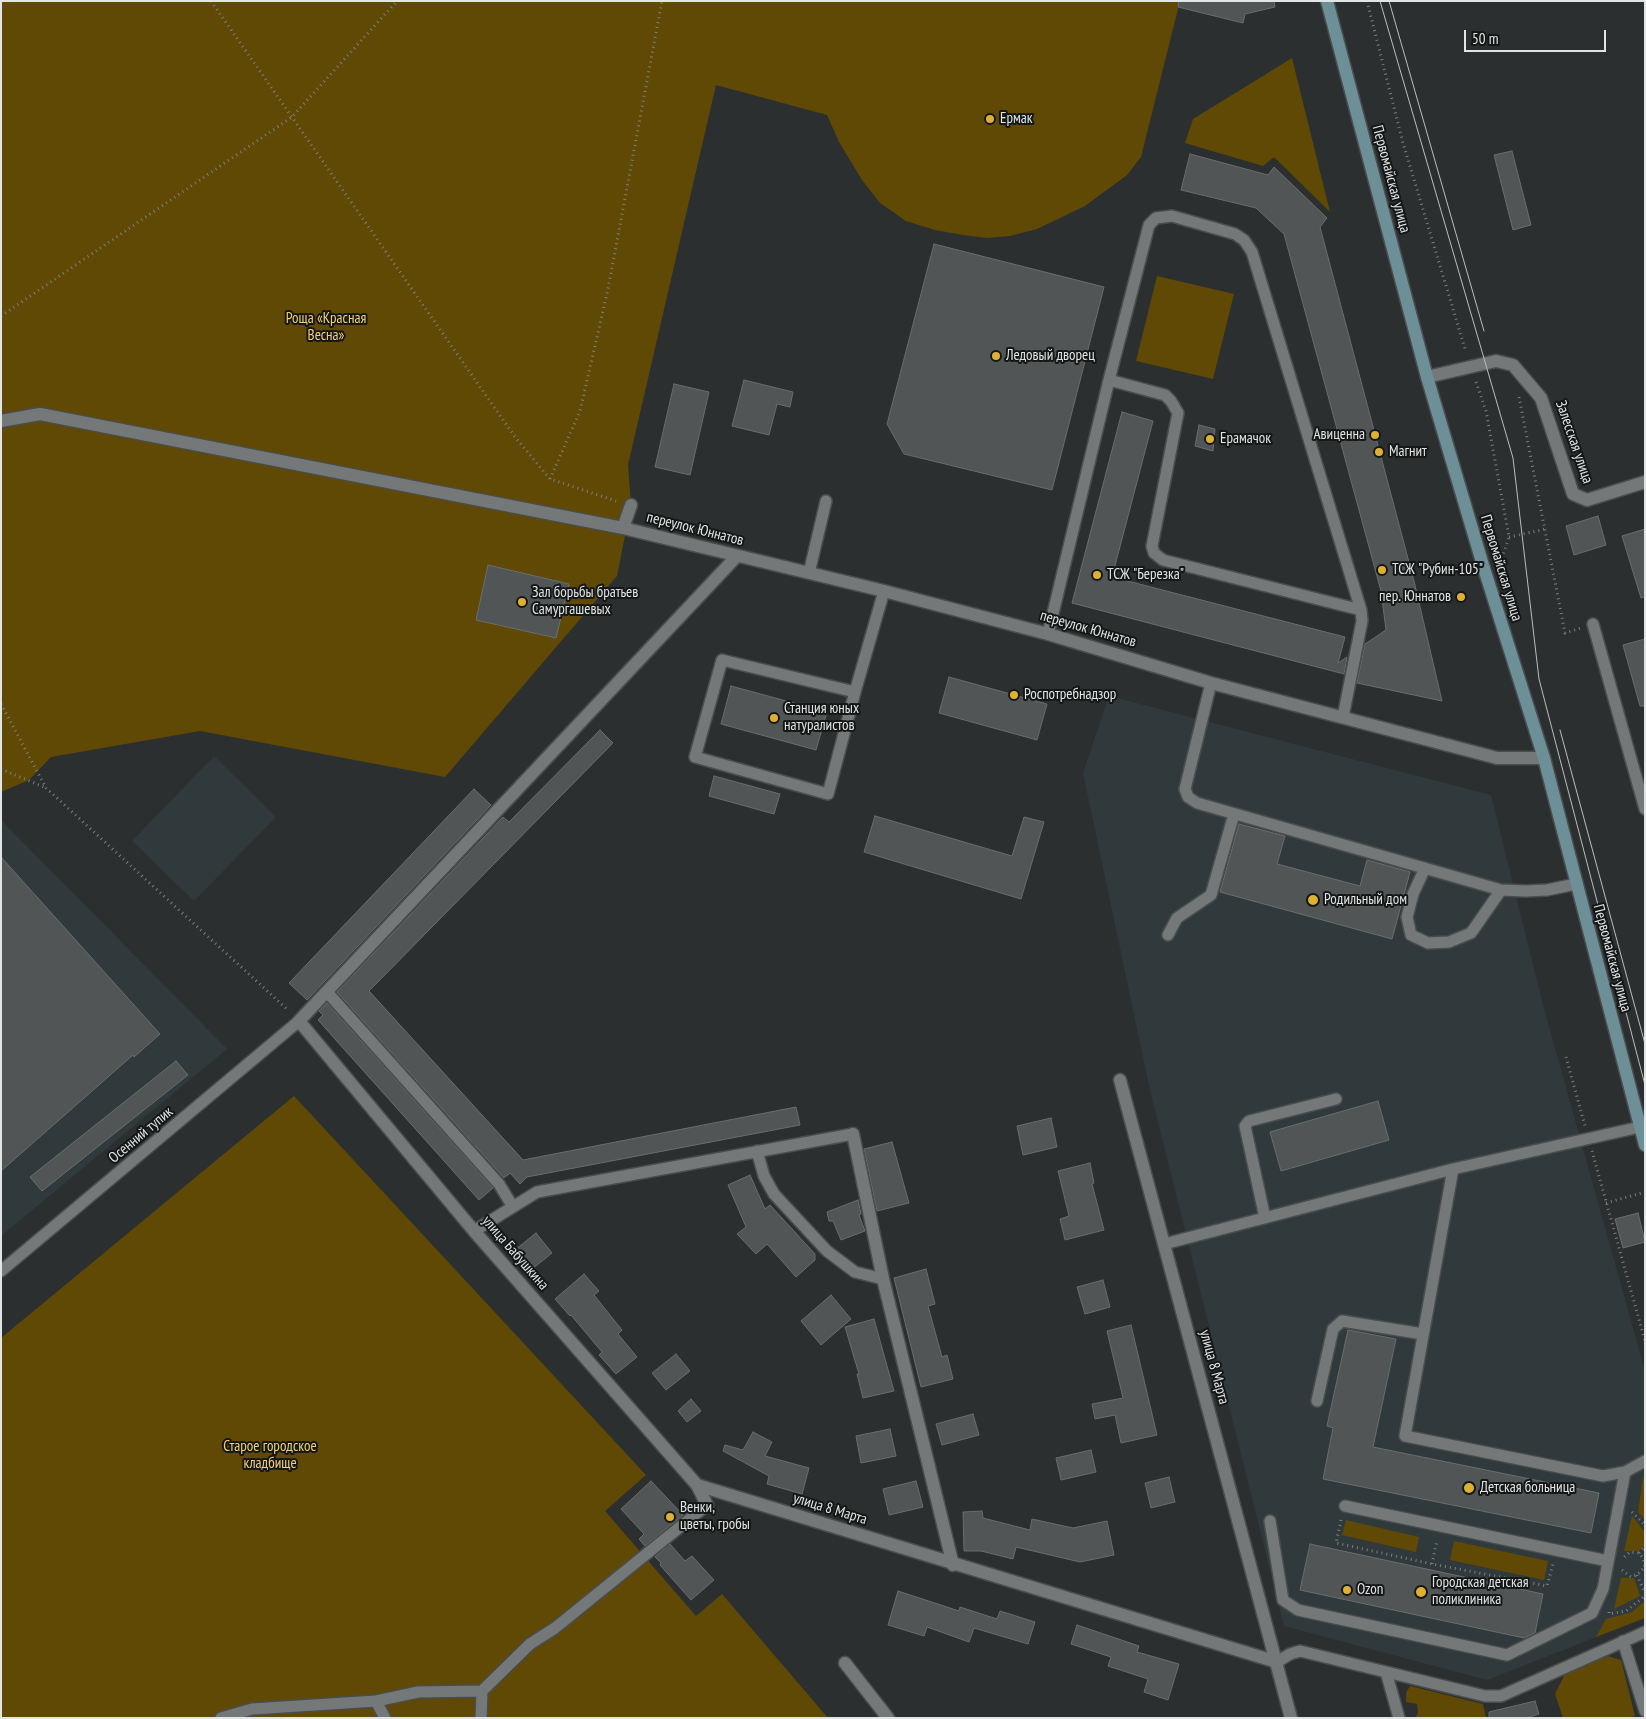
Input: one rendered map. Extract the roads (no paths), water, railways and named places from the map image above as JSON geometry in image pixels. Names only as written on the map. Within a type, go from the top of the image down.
[{"type":"main road","name":"Первомайская улица","points":[[1327,1],[1427,377],[1482,562],[1544,758],[1645,1145]]},
{"type":"street","name":"Залесская улица","points":[[1427,377],[1496,361],[1513,365],[1541,398],[1574,494],[1587,500],[1645,482]]},
{"type":"street","name":"переулок Юннатов","points":[[1,421],[40,414],[623,528],[884,591],[1048,634],[1211,683],[1497,758],[1544,758]]},
{"type":"street","points":[[623,528],[631,505]]},
{"type":"street","points":[[299,1021],[737,556]]},
{"type":"street","name":"улица Бабушкина","points":[[299,1021],[474,1231],[698,1485],[707,1505]]},
{"type":"street","name":"улица 8 Марта","points":[[1120,1080],[1291,1718]]},
{"type":"street","points":[[852,1134],[883,1279],[953,1565]]},
{"type":"street","name":"улица 8 Марта","points":[[698,1485],[953,1565],[1277,1662]]},
{"type":"street","points":[[845,1664],[888,1718]]},
{"type":"lane","points":[[1048,634],[1109,380],[1149,226],[1156,218],[1172,216],[1235,234],[1244,240],[1252,252],[1361,610],[1362,622],[1342,717]]},
{"type":"lane","points":[[1109,380],[1165,395],[1178,412],[1152,546],[1154,553],[1163,560],[1361,610]]},
{"type":"lane","points":[[809,573],[826,501]]},
{"type":"lane","points":[[855,692],[722,660],[695,757],[828,794],[884,591]]},
{"type":"lane","points":[[1593,624],[1645,809]]},
{"type":"lane","points":[[1211,683],[1186,789],[1188,797],[1197,803],[1501,890],[1547,890],[1576,884]]},
{"type":"lane","points":[[1168,935],[1178,918],[1211,895],[1234,814]]},
{"type":"lane","points":[[1425,868],[1413,894],[1407,917],[1411,935],[1428,943],[1449,942],[1471,933],[1501,890]]},
{"type":"lane","points":[[327,992],[499,1184],[514,1206]]},
{"type":"lane","name":"Осенний тупик","points":[[1,1271],[299,1021]]},
{"type":"lane","points":[[1265,1218],[1245,1126],[1249,1121],[1336,1099]]},
{"type":"lane","points":[[1164,1244],[1453,1169],[1640,1127]]},
{"type":"lane","points":[[474,1231],[536,1192],[852,1134]]},
{"type":"lane","points":[[757,1151],[764,1176],[774,1194],[827,1251],[855,1272],[883,1279]]},
{"type":"lane","points":[[1453,1169],[1405,1436],[1603,1476],[1625,1472],[1645,1461]]},
{"type":"lane","points":[[1317,1401],[1333,1329],[1342,1321],[1423,1334]]},
{"type":"lane","points":[[1270,1521],[1283,1600],[1298,1610],[1507,1655],[1592,1613],[1614,1563],[1625,1472]]},
{"type":"lane","points":[[481,1718],[482,1691],[530,1644],[555,1628],[707,1505]]},
{"type":"lane","points":[[1345,1506],[1614,1563]]},
{"type":"lane","points":[[1277,1662],[1290,1654],[1300,1651],[1485,1696],[1501,1696],[1645,1632]]},
{"type":"lane","points":[[1623,1641],[1645,1711]]},
{"type":"lane","points":[[1386,1672],[1399,1718]]},
{"type":"lane","points":[[221,1718],[252,1709],[376,1701],[418,1692],[482,1691]]},
{"type":"lane","points":[[376,1701],[384,1718]]},
{"type":"tram line","points":[[1380,1],[1513,458],[1539,679],[1645,1085]]},
{"type":"tram line","points":[[1389,1],[1484,331]]},
{"type":"tram line","points":[[1560,730],[1645,1044]]},
{"type":"place","name":"Ермак","points":[[990,119]]},
{"type":"place","name":"Ледовый дворец","points":[[996,356]]},
{"type":"place","name":"Авиценна","points":[[1375,435]]},
{"type":"place","name":"Ерамачок","points":[[1210,439]]},
{"type":"place","name":"Магнит","points":[[1379,452]]},
{"type":"place","name":"ТСЖ \"Рубин-105\"","points":[[1382,570]]},
{"type":"place","name":"ТСЖ \"Березка\"","points":[[1097,575]]},
{"type":"place","name":"пер. Юннатов","points":[[1461,597]]},
{"type":"place","name":"Зал борьбы братьев Самургашевых","points":[[522,602]]},
{"type":"place","name":"Роспотребнадзор","points":[[1014,695]]},
{"type":"place","name":"Станция юных натуралистов","points":[[774,718]]},
{"type":"place","name":"Родильный дом","points":[[1313,900]]},
{"type":"place","name":"Детская больница","points":[[1469,1488]]},
{"type":"place","name":"Венки, цветы, гробы","points":[[670,1517]]},
{"type":"place","name":"Ozon","points":[[1347,1590]]},
{"type":"place","name":"Городская детская поликлиника","points":[[1421,1592]]},
{"type":"park label","name":"Роща «Красная Весна»","points":[[326,328]]},
{"type":"park label","name":"Старое городское кладбище","points":[[270,1456]]}]
